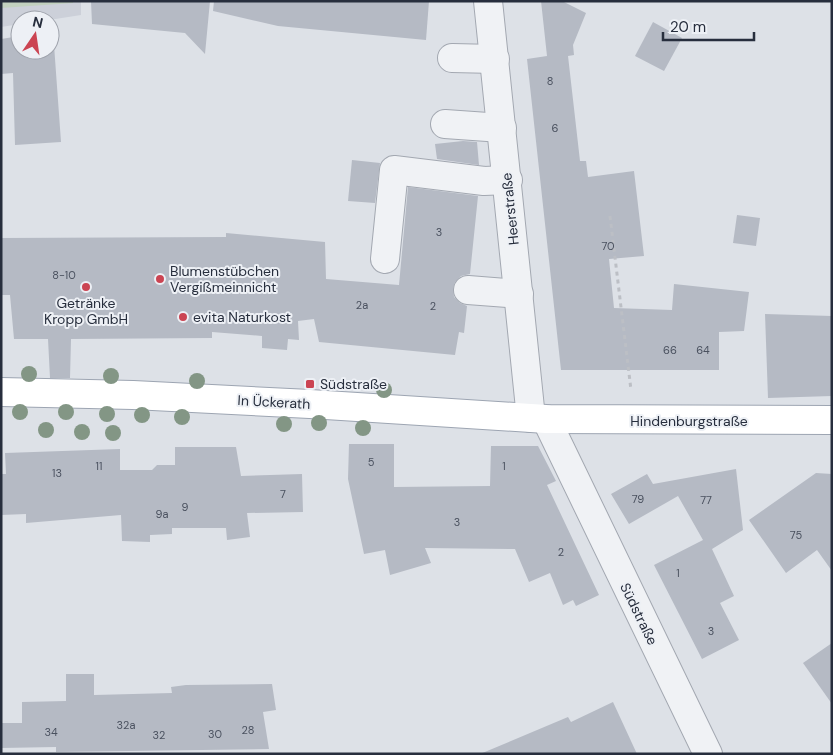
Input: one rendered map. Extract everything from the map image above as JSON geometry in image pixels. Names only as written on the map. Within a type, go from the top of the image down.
[{"type":"main road","name":"In Ückerath","points":[[1,392],[133,395],[300,403],[539,418]]},
{"type":"main road","name":"Hindenburgstraße","points":[[539,418],[634,421],[832,420]]},
{"type":"street","name":"Heerstraße","points":[[488,1],[519,294],[539,418]]},
{"type":"street","points":[[452,58],[495,59]]},
{"type":"street","points":[[445,124],[502,128]]},
{"type":"street","points":[[386,259],[394,170],[484,181],[508,180]]},
{"type":"street","points":[[468,290],[519,294]]},
{"type":"street","name":"Südstraße","points":[[539,418],[708,754]]},
{"type":"path","points":[[610,216],[634,421]]},
{"type":"shaded area","points":[[1,1],[81,1],[81,15],[60,18],[60,10],[10,10],[10,26],[1,27]]},
{"type":"green space","points":[[1,1],[73,1],[73,3],[1,8]]},
{"type":"building","points":[[91,1],[210,1],[205,54],[185,33],[92,24]]},
{"type":"building","points":[[214,1],[429,1],[426,40],[278,26],[213,11]]},
{"type":"building","points":[[541,1],[562,1],[586,13],[573,45],[574,55],[568,56],[580,161],[586,161],[588,177],[634,171],[644,256],[609,259],[614,308],[672,310],[674,284],[749,292],[744,331],[719,332],[719,370],[561,370],[527,59],[547,56]]},
{"type":"building","points":[[653,22],[682,38],[664,71],[635,56]]},
{"type":"building","points":[[10,38],[10,60],[55,60],[61,142],[15,145],[13,73],[1,74],[1,39]]},
{"type":"building","points":[[463,141],[477,142],[479,165],[437,159],[435,144]]},
{"type":"building","points":[[352,160],[380,163],[375,203],[348,201]]},
{"type":"building","points":[[408,187],[478,196],[470,274],[461,276],[455,282],[453,288],[454,297],[460,303],[467,306],[464,333],[459,332],[455,355],[319,342],[314,319],[298,321],[299,340],[288,339],[287,350],[262,348],[262,336],[212,332],[212,338],[71,339],[70,378],[50,378],[48,339],[14,339],[10,295],[1,295],[1,238],[226,237],[226,233],[325,242],[326,279],[399,285]]},
{"type":"building","points":[[737,215],[760,218],[756,246],[733,243]]},
{"type":"building","points":[[765,314],[832,316],[832,396],[768,398]]},
{"type":"building","points":[[349,444],[394,444],[394,487],[490,486],[491,446],[538,446],[556,481],[547,485],[599,595],[576,606],[573,600],[563,605],[550,573],[529,582],[515,549],[425,548],[431,563],[390,575],[385,550],[364,554],[348,479]]},
{"type":"building","points":[[175,447],[236,447],[241,476],[302,474],[303,512],[247,513],[250,537],[227,540],[226,528],[172,528],[172,534],[150,535],[150,542],[122,541],[121,515],[26,523],[26,514],[1,515],[1,474],[6,474],[5,453],[120,449],[120,470],[152,470],[157,465],[175,465]]},
{"type":"building","points":[[736,469],[743,530],[712,549],[734,596],[720,603],[739,640],[702,659],[654,565],[703,540],[678,496],[629,524],[611,494],[647,474],[653,484]]},
{"type":"building","points":[[816,473],[832,474],[832,571],[817,550],[786,573],[749,520]]},
{"type":"building","points":[[832,643],[832,704],[803,663]]},
{"type":"building","points":[[66,674],[94,674],[94,695],[172,693],[171,687],[186,685],[272,684],[276,710],[263,712],[269,749],[56,752],[56,747],[1,748],[1,723],[22,723],[22,702],[66,701]]},
{"type":"building","points":[[613,702],[637,754],[480,754],[568,717],[571,722]]},
{"type":"place","name":"Blumenstübchen Vergißmeinnicht","points":[[160,279]]},
{"type":"place","name":"Getränke Kropp GmbH","points":[[86,287]]},
{"type":"place","name":"evita Naturkost","points":[[183,317]]},
{"type":"place","name":"Südstraße","points":[[310,384]]}]
